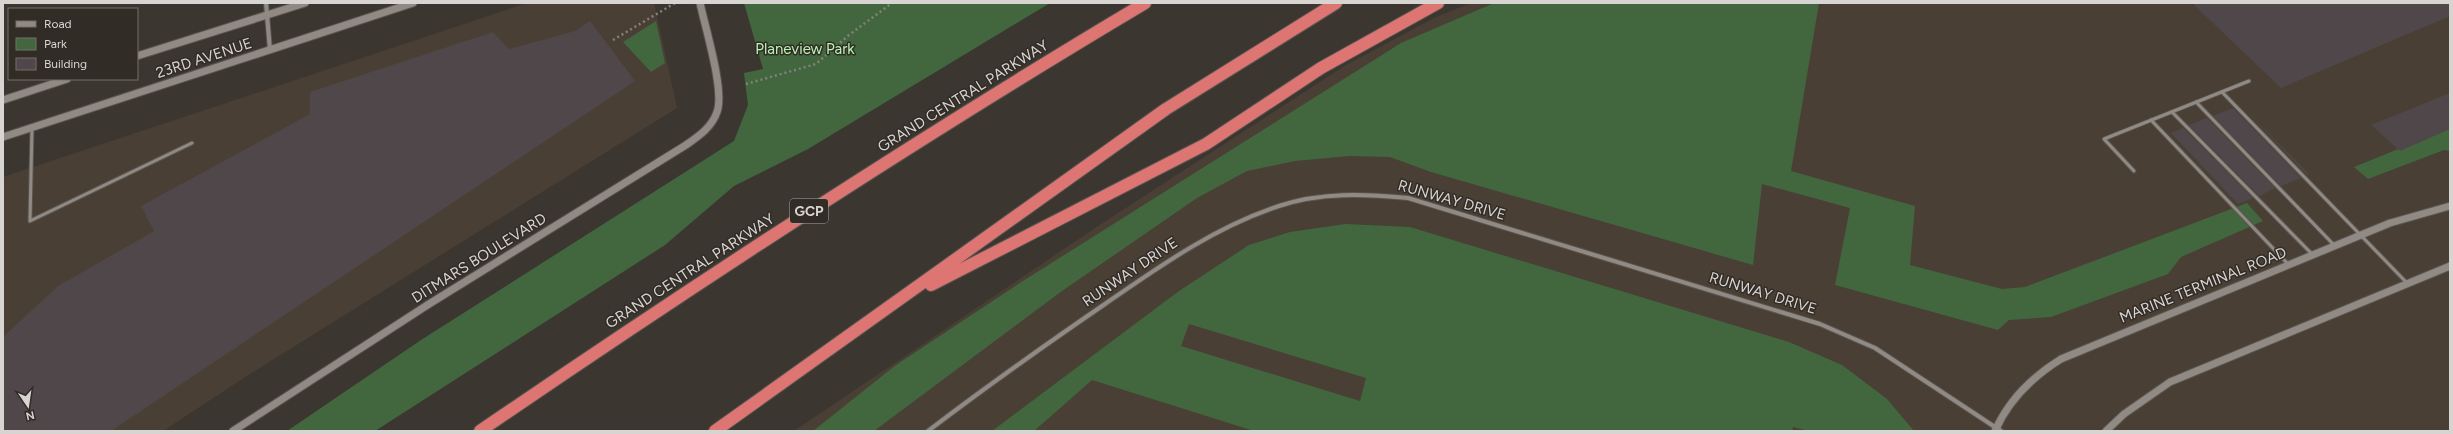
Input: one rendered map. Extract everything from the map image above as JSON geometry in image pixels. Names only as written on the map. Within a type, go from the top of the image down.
[{"type":"highway","name":"GRAND CENTRAL PARKWAY","points":[[480,431],[804,215],[1027,74],[1145,3]]},
{"type":"highway","points":[[715,431],[1166,109],[1336,3]]},
{"type":"highway","points":[[894,304],[1206,144],[1322,68],[1438,3]]},
{"type":"street","points":[[266,3],[270,50]]},
{"type":"street","name":"23RD AVENUE","points":[[138,56],[305,3]]},
{"type":"street","name":"23RD AVENUE","points":[[3,137],[413,3]]},
{"type":"street","name":"DITMARS BOULEVARD","points":[[233,431],[429,304],[698,137],[716,117],[720,94],[700,3]]},
{"type":"street","points":[[3,100],[64,80]]},
{"type":"street","name":"RUNWAY DRIVE","points":[[928,431],[1020,362],[1180,252],[1224,226],[1270,208],[1295,202],[1320,197],[1365,194],[1408,198],[1820,324],[1875,348],[1997,430]]},
{"type":"street","name":"MARINE TERMINAL ROAD","points":[[1997,430],[2015,397],[2044,369],[2062,359],[2390,223],[2450,206]]},
{"type":"street","points":[[2106,431],[2124,414],[2170,382],[2450,266]]},
{"type":"lane","points":[[2134,171],[2104,139],[2249,81]]},
{"type":"lane","points":[[2222,92],[2407,283]]},
{"type":"lane","points":[[2196,102],[2335,246]]},
{"type":"lane","points":[[2172,112],[2313,255]]},
{"type":"lane","points":[[2151,120],[2288,264]]},
{"type":"lane","points":[[32,128],[30,220],[192,143]]},
{"type":"path","points":[[613,40],[675,3]]},
{"type":"path","points":[[746,84],[798,71],[816,64],[849,35],[892,3]]},
{"type":"shaded area","points":[[527,3],[654,3],[677,108],[253,372],[163,431],[3,431],[3,177]]},
{"type":"shaded area","points":[[1471,3],[2450,3],[2450,431],[794,431],[1098,226],[1346,65],[1436,17]]},
{"type":"green space","name":"Planeview Park","points":[[744,3],[1050,3],[808,149],[734,186],[665,245],[375,431],[287,431],[421,340],[734,141],[748,105],[744,73],[763,69]]},
{"type":"green space","points":[[1494,3],[1819,3],[1791,171],[1915,206],[1910,265],[2002,289],[2025,287],[2247,203],[2263,221],[2181,257],[2168,274],[2051,317],[2009,320],[1998,330],[1835,285],[1850,208],[1762,184],[1753,265],[1431,172],[1390,157],[1349,156],[1295,161],[1247,171],[1197,198],[1062,291],[874,431],[813,431],[896,365],[1026,279],[1401,43]]},
{"type":"green space","points":[[656,21],[665,63],[651,72],[623,42]]},
{"type":"green space","points":[[2450,128],[2450,151],[2444,150],[2368,179],[2354,167]]},
{"type":"green space","points":[[1345,224],[1410,227],[1789,342],[1842,365],[1887,399],[1914,431],[1808,431],[1793,427],[1792,431],[1254,431],[1092,380],[1034,431],[992,431],[1179,291],[1249,245],[1290,232]],"holes":[[[1189,324],[1366,378],[1360,401],[1181,346]]]},
{"type":"building","points":[[2192,3],[2450,3],[2450,16],[2281,88]]},
{"type":"building","points":[[590,21],[635,81],[111,431],[3,431],[3,337],[58,286],[154,231],[141,206],[310,114],[310,92],[493,32],[509,49],[575,31]]},
{"type":"building","points":[[2450,93],[2450,129],[2400,151],[2371,125]]},
{"type":"building","points":[[2241,105],[2309,174],[2307,175]]},
{"type":"building","points":[[2233,108],[2301,178],[2281,186],[2213,116]]},
{"type":"building","points":[[2207,118],[2275,188],[2259,196],[2189,125]]},
{"type":"building","points":[[2183,128],[2253,198],[2238,204],[2171,133]]}]
